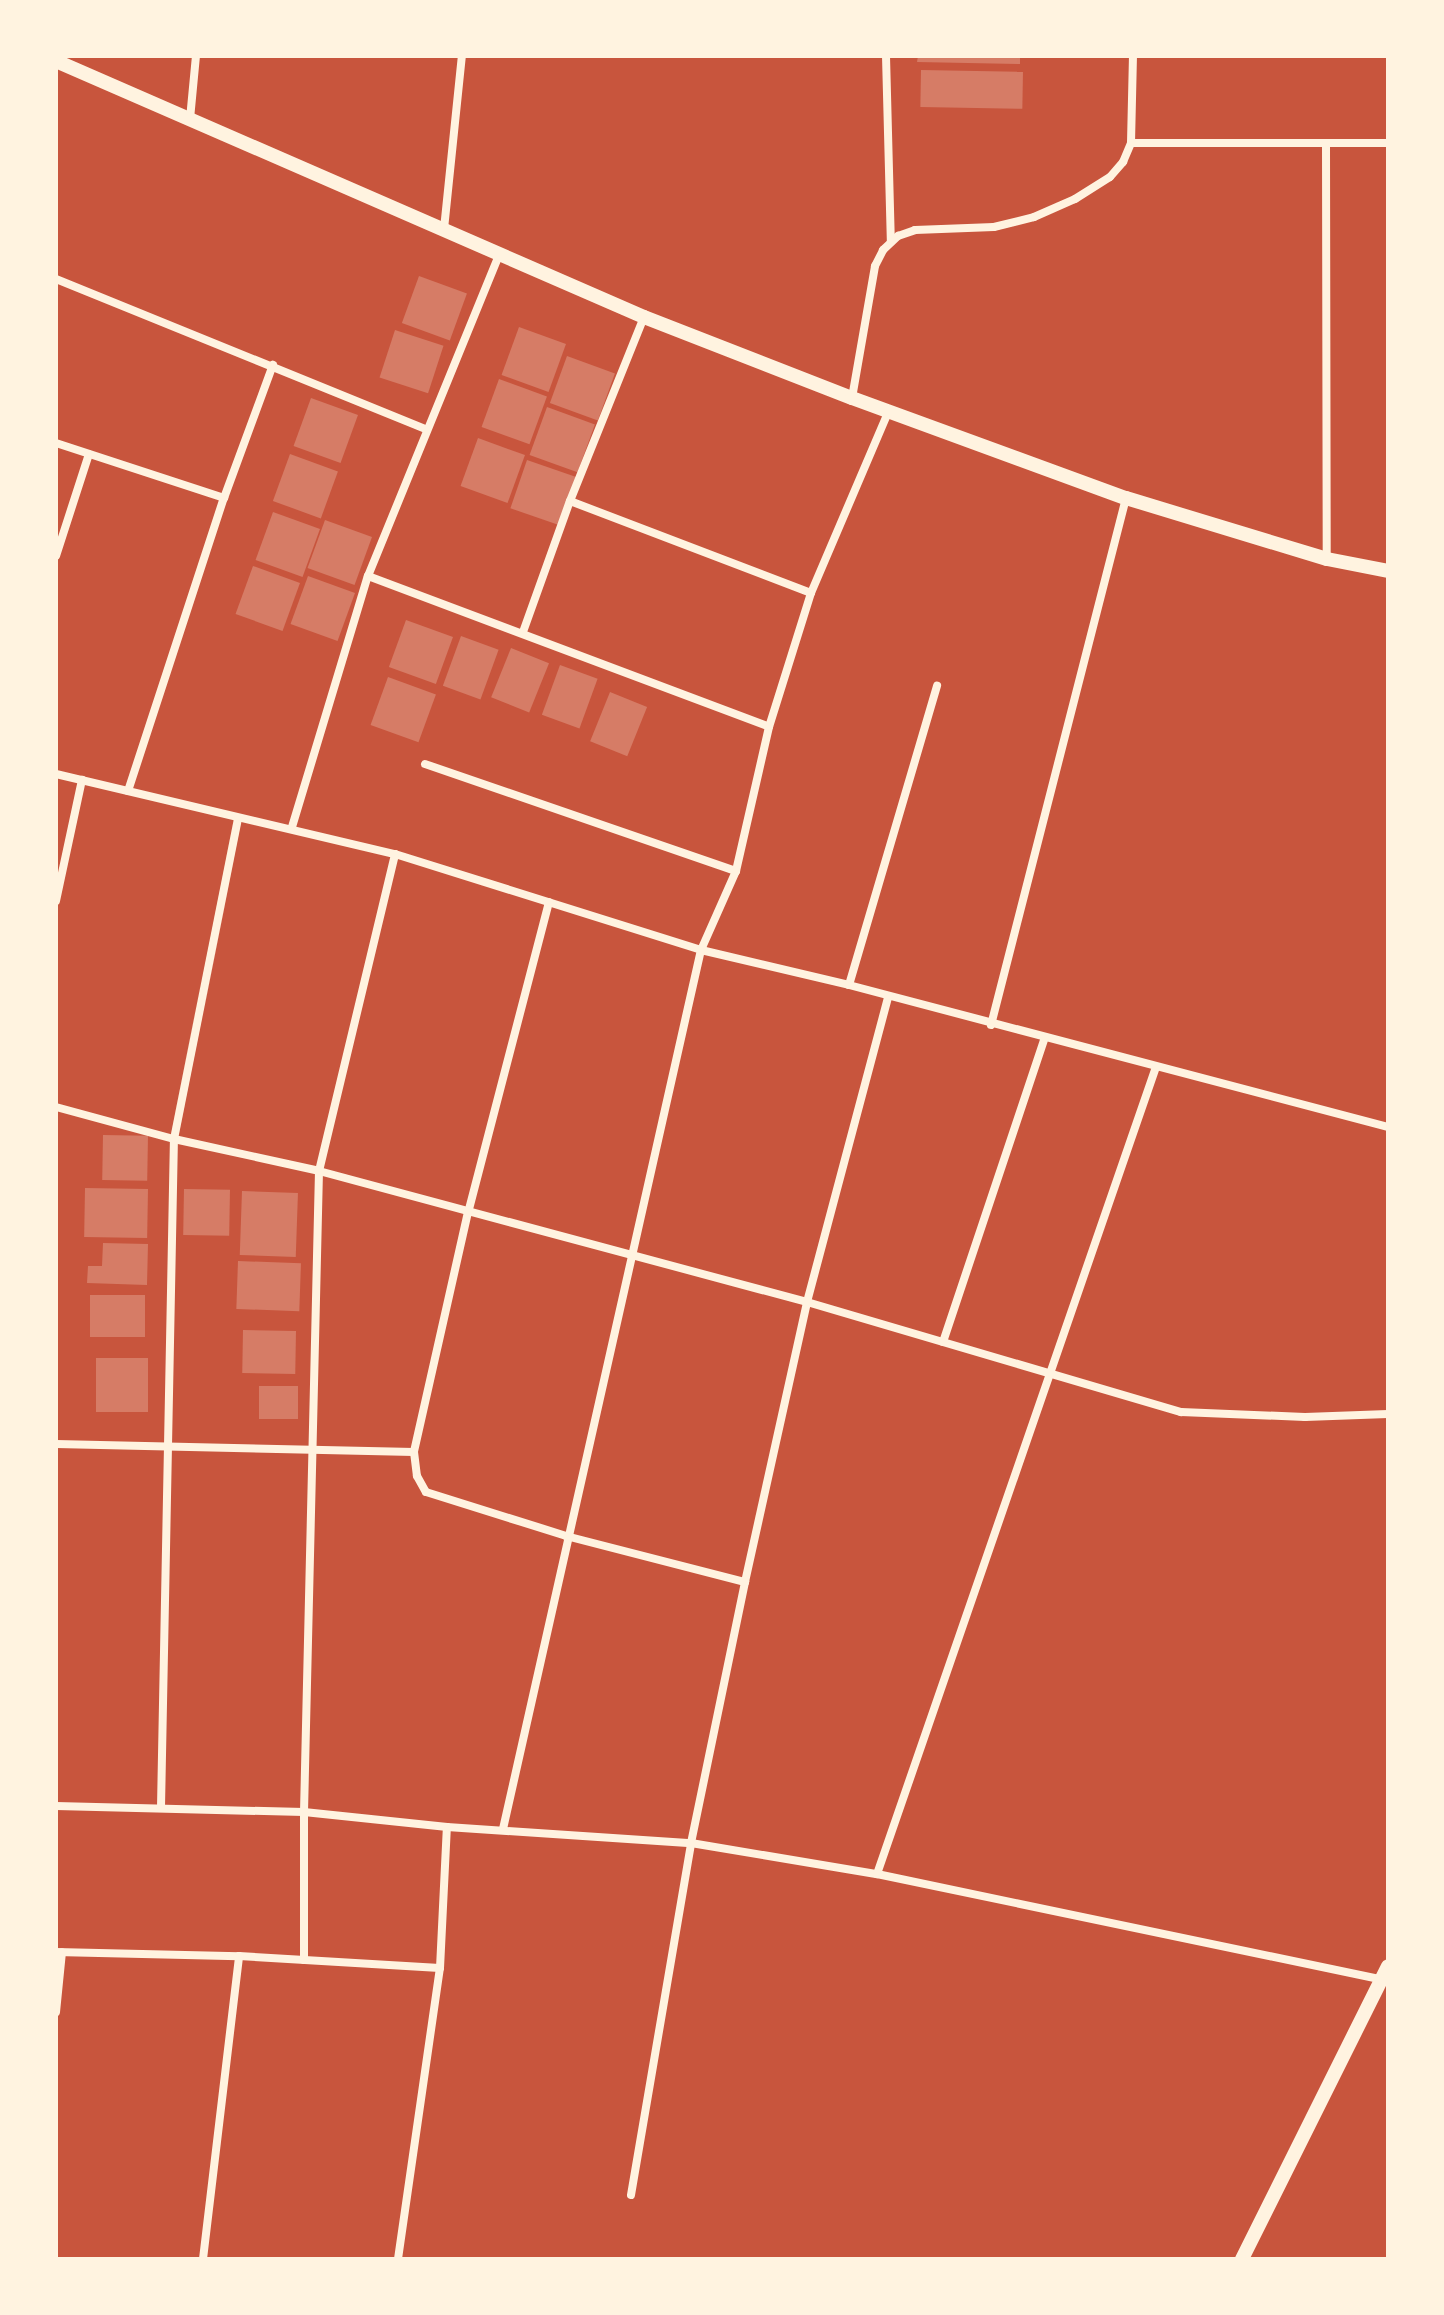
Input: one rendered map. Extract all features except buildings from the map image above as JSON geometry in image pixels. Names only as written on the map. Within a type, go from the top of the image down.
[{"type":"street","points":[[190,119],[196,56]]},
{"type":"street","points":[[444,229],[462,56]]},
{"type":"street","points":[[886,56],[891,242]]},
{"type":"street","points":[[852,398],[875,266],[891,242],[915,230],[994,227],[1034,217],[1075,199],[1110,177],[1123,162],[1131,143],[1133,56]]},
{"type":"street","points":[[56,61],[644,317],[852,398],[1126,498],[1327,559],[1388,571]]},
{"type":"street","points":[[1131,143],[1388,143]]},
{"type":"street","points":[[1326,145],[1327,559]]},
{"type":"street","points":[[292,827],[368,576],[501,253]]},
{"type":"street","points":[[56,279],[426,429]]},
{"type":"street","points":[[523,632],[570,501],[644,317]]},
{"type":"street","points":[[128,791],[224,498],[273,365]]},
{"type":"street","points":[[503,1829],[566,1536],[635,1255],[701,950],[736,871],[769,727],[811,593],[889,410]]},
{"type":"street","points":[[56,443],[224,498]]},
{"type":"street","points":[[56,556],[89,454]]},
{"type":"street","points":[[991,1025],[1126,498]]},
{"type":"street","points":[[570,501],[811,593]]},
{"type":"street","points":[[368,576],[769,727]]},
{"type":"street","points":[[849,985],[937,686]]},
{"type":"street","points":[[425,764],[736,871]]},
{"type":"street","points":[[56,774],[238,818],[292,827],[395,854],[701,950],[849,985],[991,1025],[1388,1127]]},
{"type":"street","points":[[56,901],[82,780]]},
{"type":"street","points":[[161,1807],[165,1445],[174,1139],[238,818]]},
{"type":"street","points":[[304,1960],[304,1812],[319,1171],[395,854]]},
{"type":"street","points":[[549,902],[468,1212],[414,1452],[417,1476],[426,1492],[566,1536],[745,1582]]},
{"type":"street","points":[[631,2195],[691,1843],[745,1582],[807,1302],[888,997]]},
{"type":"street","points":[[943,1342],[1045,1038]]},
{"type":"street","points":[[877,1874],[1053,1373],[1156,1067]]},
{"type":"street","points":[[56,1107],[174,1139],[319,1171],[635,1255],[1181,1412],[1305,1417],[1388,1414]]},
{"type":"street","points":[[56,1444],[414,1452]]},
{"type":"street","points":[[56,1806],[304,1812],[447,1827],[691,1843],[877,1874],[1386,1975],[1242,2259]]},
{"type":"street","points":[[398,2259],[440,1968],[447,1827]]},
{"type":"street","points":[[56,2012],[59,1952],[239,1956],[440,1968]]},
{"type":"street","points":[[203,2259],[239,1956]]}]
